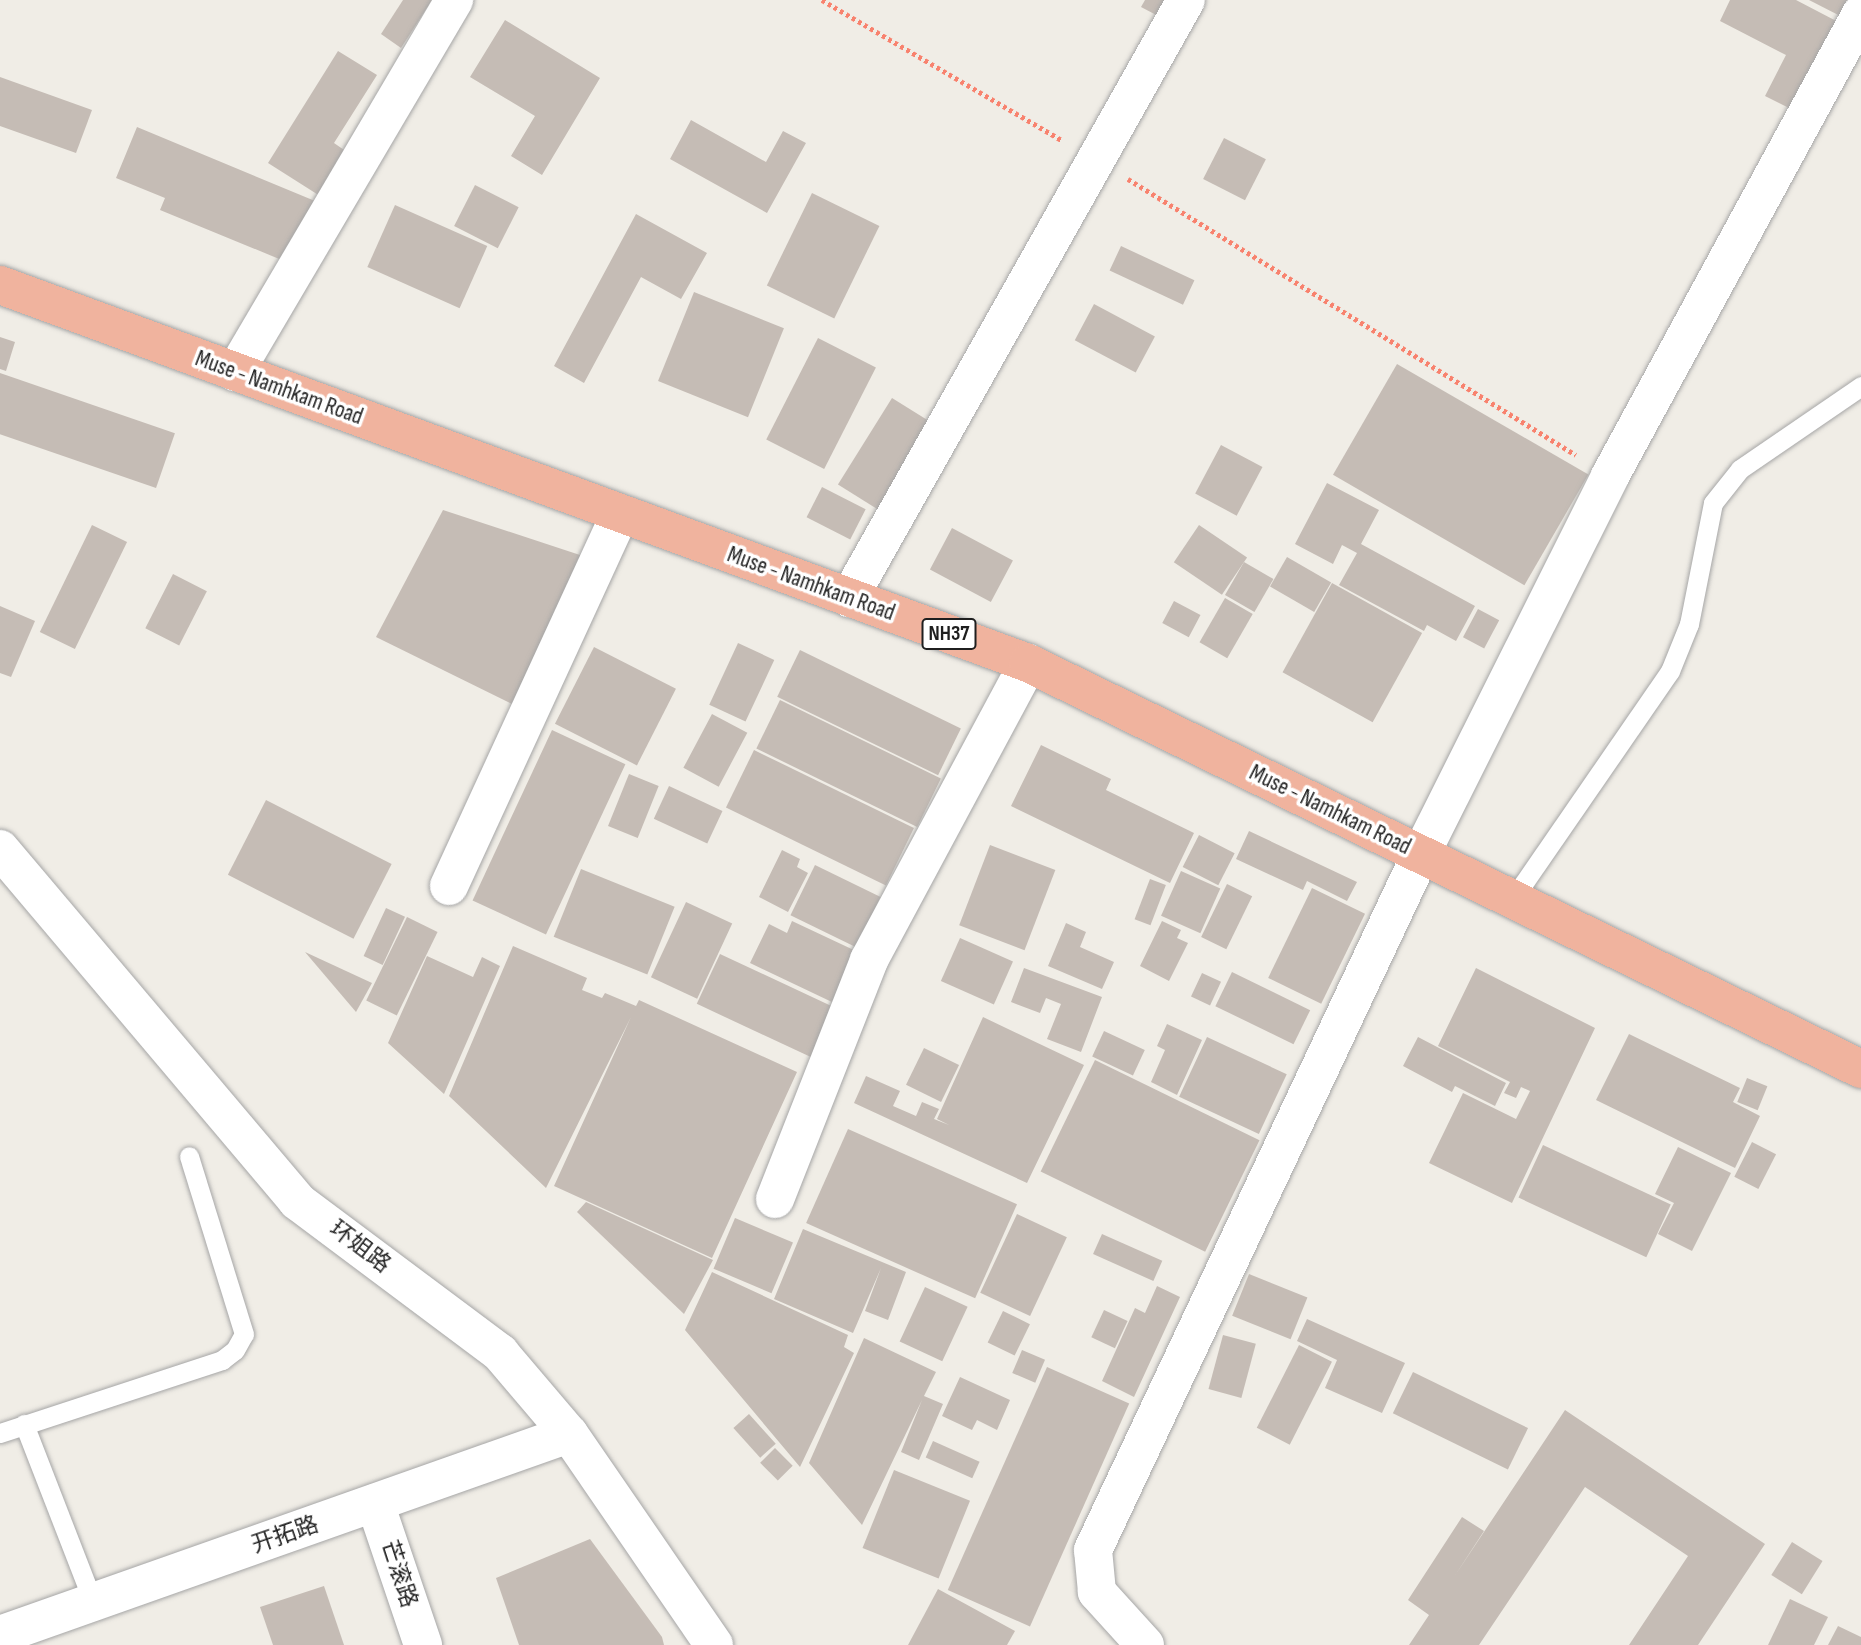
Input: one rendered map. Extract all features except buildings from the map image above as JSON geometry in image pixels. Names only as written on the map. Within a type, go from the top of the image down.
[{"type":"highway","name":"Muse - Namhkam Road","points":[[0,285],[1028,663],[1861,1069]]},
{"type":"street","points":[[235,372],[454,0]]},
{"type":"street","points":[[849,598],[1186,0]]},
{"type":"street","points":[[1145,1645],[1097,1592],[1093,1550],[1421,854],[1610,476],[1861,14]]},
{"type":"street","points":[[449,886],[620,514]]},
{"type":"street","points":[[775,1199],[869,960],[1028,663]]},
{"type":"street","name":"环姐路","points":[[0,849],[298,1201],[500,1353],[569,1434],[714,1645]]},
{"type":"street","name":"开拓路","points":[[0,1635],[569,1434]]},
{"type":"street","name":"芒滚路","points":[[375,1503],[423,1645]]},
{"type":"lane","points":[[1512,900],[1670,671],[1689,624],[1713,503],[1740,469],[1861,386]]},
{"type":"lane","points":[[0,1433],[222,1360],[235,1350],[244,1334],[190,1156]]},
{"type":"lane","points":[[24,1424],[93,1602]]},
{"type":"path","points":[[822,0],[1097,160],[1610,476]]}]
